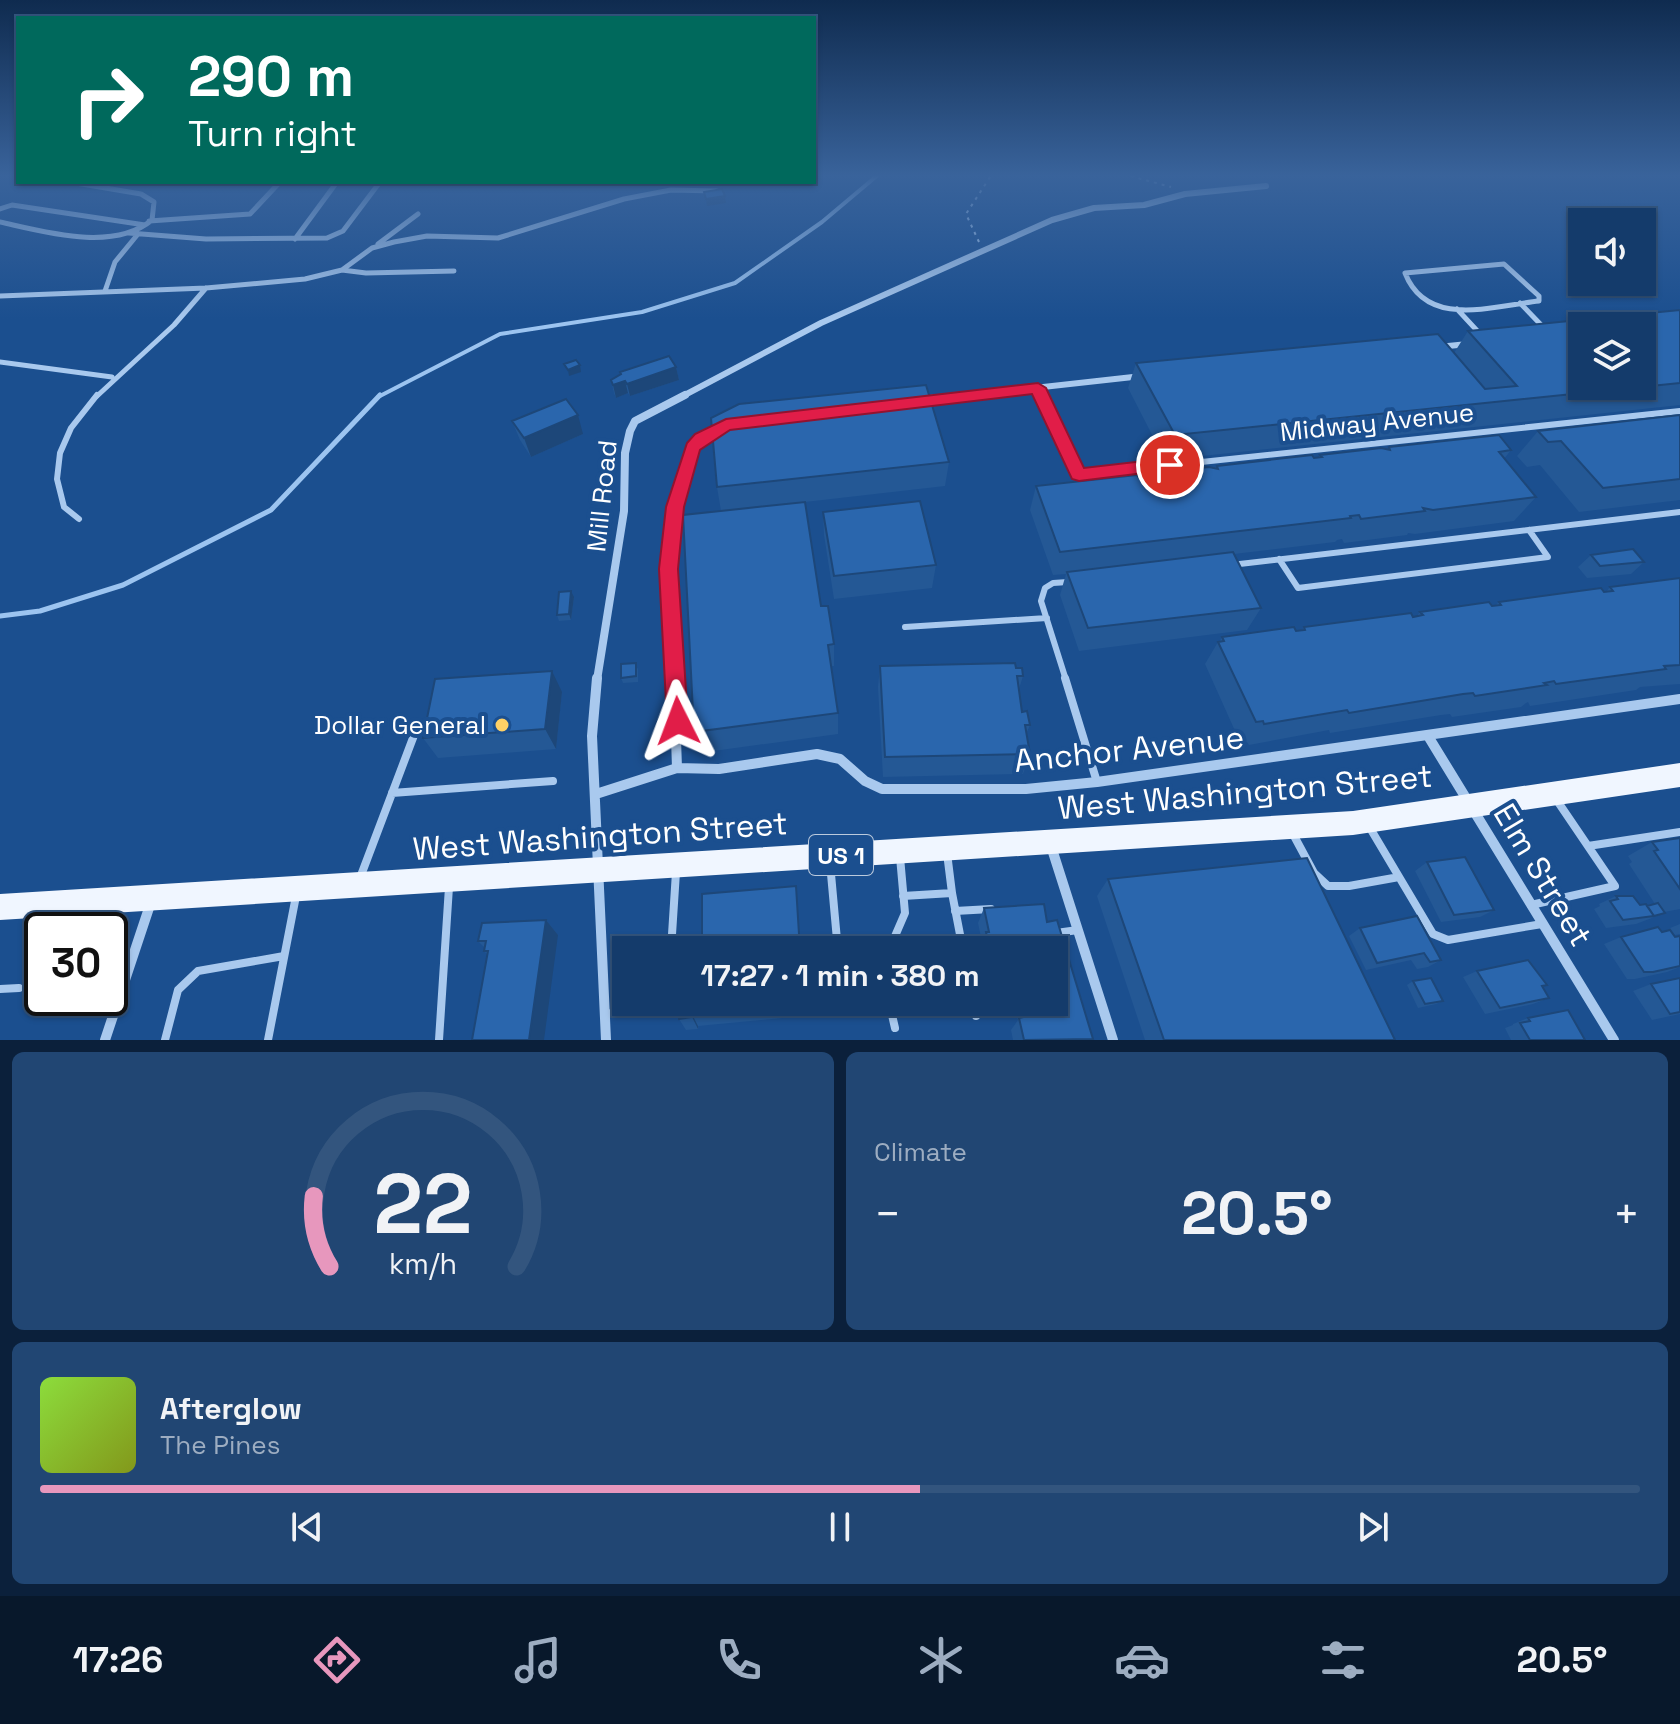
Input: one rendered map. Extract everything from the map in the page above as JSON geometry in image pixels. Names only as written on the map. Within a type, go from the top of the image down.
[{"type":"main road","name":"West Washington Street","points":[[0,907],[1290,827],[1366,821],[1553,794],[1676,781]]},
{"type":"street","points":[[986,251],[1048,223]]},
{"type":"street","name":"Mill Road","points":[[606,1040],[592,736],[594,688],[624,510],[628,433],[635,421],[808,329],[986,251]]},
{"type":"street","points":[[1539,337],[1552,335]]},
{"type":"street","points":[[1424,348],[1487,342]]},
{"type":"street","points":[[916,400],[1159,375]]},
{"type":"street","points":[[677,768],[678,721],[669,569],[675,507],[693,448],[701,439],[726,425]]},
{"type":"street","name":"Anchor Avenue","points":[[596,794],[677,768],[719,769],[817,754],[840,759],[865,781],[882,789],[1026,789],[1097,782],[1680,699]]},
{"type":"street","name":"Elm Street","points":[[1428,736],[1614,1040]]},
{"type":"street","points":[[1050,842],[1113,1040]]},
{"type":"street","points":[[105,1040],[152,897]]},
{"type":"lane","points":[[3,223],[64,235],[105,237],[129,233],[206,239],[295,239],[327,238],[340,233],[348,223]]},
{"type":"lane","points":[[144,223],[152,223]]},
{"type":"lane","points":[[129,233],[147,223]]},
{"type":"lane","points":[[295,239],[307,223]]},
{"type":"lane","points":[[342,270],[406,223]]},
{"type":"lane","points":[[372,248],[427,236],[498,238],[545,223]]},
{"type":"lane","points":[[105,291],[115,262],[138,234]]},
{"type":"lane","points":[[1504,264],[1541,299],[1457,309],[1430,307],[1405,273],[1504,264]]},
{"type":"lane","points":[[0,296],[206,288],[291,281],[342,270],[366,273],[454,271]]},
{"type":"lane","points":[[79,519],[64,507],[59,497],[59,463],[71,430],[112,377],[169,330],[206,288]]},
{"type":"lane","points":[[1520,303],[1552,335]]},
{"type":"lane","points":[[1457,309],[1487,342]]},
{"type":"lane","points":[[0,362],[112,377]]},
{"type":"lane","name":"Midway Avenue","points":[[1038,388],[1079,475],[1680,411]]},
{"type":"lane","points":[[1219,566],[1680,512]]},
{"type":"lane","points":[[1279,559],[1298,588],[1548,557],[1529,530]]},
{"type":"lane","points":[[1083,580],[1053,583],[1045,588],[1041,601],[1097,782]]},
{"type":"lane","points":[[905,627],[1047,618]]},
{"type":"lane","points":[[358,885],[416,730]]},
{"type":"lane","points":[[392,793],[553,781]]},
{"type":"lane","points":[[1531,905],[1615,886],[1553,794]]},
{"type":"lane","points":[[1366,821],[1433,934],[1448,940],[1542,924]]},
{"type":"lane","points":[[1290,827],[1314,873],[1328,886],[1349,886],[1399,877]]},
{"type":"lane","points":[[1588,846],[1680,832]]},
{"type":"lane","points":[[946,848],[960,936]]},
{"type":"lane","points":[[895,936],[905,913],[900,851]]},
{"type":"lane","points":[[830,855],[837,936]]},
{"type":"lane","points":[[672,936],[677,865]]},
{"type":"lane","points":[[439,1040],[450,879]]},
{"type":"lane","points":[[268,1040],[297,888]]},
{"type":"lane","points":[[903,896],[952,893]]},
{"type":"lane","points":[[955,911],[999,909]]},
{"type":"lane","points":[[1046,924],[1055,933],[1078,930]]},
{"type":"lane","points":[[165,1040],[178,990],[198,971],[284,956]]},
{"type":"lane","points":[[0,989],[19,988]]},
{"type":"lane","points":[[606,1015],[612,1013]]},
{"type":"lane","points":[[892,1016],[895,1028]]},
{"type":"path","points":[[969,223],[986,251]]},
{"type":"building","points":[[1680,310],[1680,383],[1656,385],[1656,312]]},
{"type":"building","points":[[1568,321],[1568,395],[1175,435],[1136,363],[1438,334],[1485,389],[1517,386],[1468,331]]},
{"type":"building","points":[[669,356],[676,367],[627,384],[625,381],[613,385],[611,380],[620,372]]},
{"type":"building","points":[[576,360],[580,365],[568,370],[564,364]]},
{"type":"building","points":[[926,385],[949,462],[717,487],[711,418],[739,404]]},
{"type":"building","points":[[566,399],[578,415],[524,438],[512,421]]},
{"type":"building","points":[[1680,415],[1680,479],[1603,488],[1561,441],[1548,442],[1538,431]]},
{"type":"building","points":[[1499,435],[1511,450],[1499,452],[1536,497],[1433,510],[1423,508],[1425,511],[1361,519],[1359,515],[1350,516],[1060,552],[1036,486],[1137,475],[1139,478],[1147,477],[1146,474],[1209,467],[1218,469],[1217,466],[1312,455],[1314,458],[1381,448],[1390,450],[1389,447]]},
{"type":"building","points":[[920,501],[936,565],[834,576],[823,512]]},
{"type":"building","points":[[805,502],[821,606],[828,606],[834,644],[828,645],[838,713],[694,732],[683,515]]},
{"type":"building","points":[[1633,549],[1644,562],[1600,566],[1591,555]]},
{"type":"building","points":[[1233,552],[1261,608],[1088,628],[1067,572]]},
{"type":"building","points":[[1680,578],[1680,665],[1556,684],[1554,681],[1544,683],[1547,685],[1475,696],[1473,693],[1463,694],[1264,724],[1263,721],[1256,722],[1218,642],[1224,641],[1222,637],[1294,627],[1296,631],[1305,630],[1304,627],[1411,613],[1413,617],[1423,615],[1420,612],[1489,602],[1492,606],[1501,605],[1499,602],[1601,588],[1604,592],[1613,591],[1610,587]]},
{"type":"building","points":[[571,591],[569,614],[557,615],[559,592]]},
{"type":"building","points":[[636,663],[636,676],[621,678],[621,664]]},
{"type":"building","points":[[1015,663],[1016,668],[1022,668],[1023,676],[1017,676],[1022,712],[1027,711],[1030,725],[1025,725],[1030,754],[885,757],[880,666]]},
{"type":"building","points":[[552,671],[545,729],[423,738],[435,679]]},
{"type":"building","points":[[1680,838],[1680,889],[1654,851],[1658,850],[1652,842]]},
{"type":"building","points":[[1465,857],[1494,910],[1454,915],[1427,862]]},
{"type":"building","points":[[1307,858],[1395,1040],[1164,1040],[1108,879]]},
{"type":"building","points":[[796,886],[799,936],[702,936],[702,894]]},
{"type":"building","points":[[1616,896],[1633,896],[1640,905],[1646,904],[1654,916],[1623,920],[1610,901],[1618,899]]},
{"type":"building","points":[[1658,903],[1665,913],[1654,916],[1647,906]]},
{"type":"building","points":[[1044,904],[1047,922],[1057,920],[1062,936],[987,936],[986,932],[989,932],[984,908]]},
{"type":"building","points":[[1417,916],[1441,960],[1430,962],[1424,953],[1377,963],[1360,928]]},
{"type":"building","points":[[546,920],[529,1040],[472,1040],[488,951],[484,951],[486,941],[478,941],[482,923]]},
{"type":"building","points":[[1658,927],[1662,932],[1670,930],[1675,937],[1680,936],[1680,966],[1644,972],[1621,937]]},
{"type":"building","points":[[1068,956],[1093,1039],[1024,1040],[1019,1018],[1068,1016]]},
{"type":"building","points":[[1528,960],[1547,985],[1542,986],[1549,998],[1500,1008],[1477,971]]},
{"type":"building","points":[[1431,978],[1443,1001],[1425,1004],[1413,981]]},
{"type":"building","points":[[1680,978],[1680,1012],[1670,1014],[1651,984]]},
{"type":"building","points":[[1568,1010],[1585,1040],[1530,1040],[1520,1023],[1530,1021],[1528,1018]]},
{"type":"waterway","points":[[378,397],[500,334],[642,312],[735,283],[821,223]]},
{"type":"waterway","points":[[0,616],[40,611],[123,585],[271,510],[378,397]]},
{"type":"place","name":"Dollar General","points":[[502,725]]},
{"type":"route","points":[[678,721],[669,569],[675,507],[693,448],[698,441],[726,425],[916,400],[1038,388],[1079,475],[1170,465]]}]
